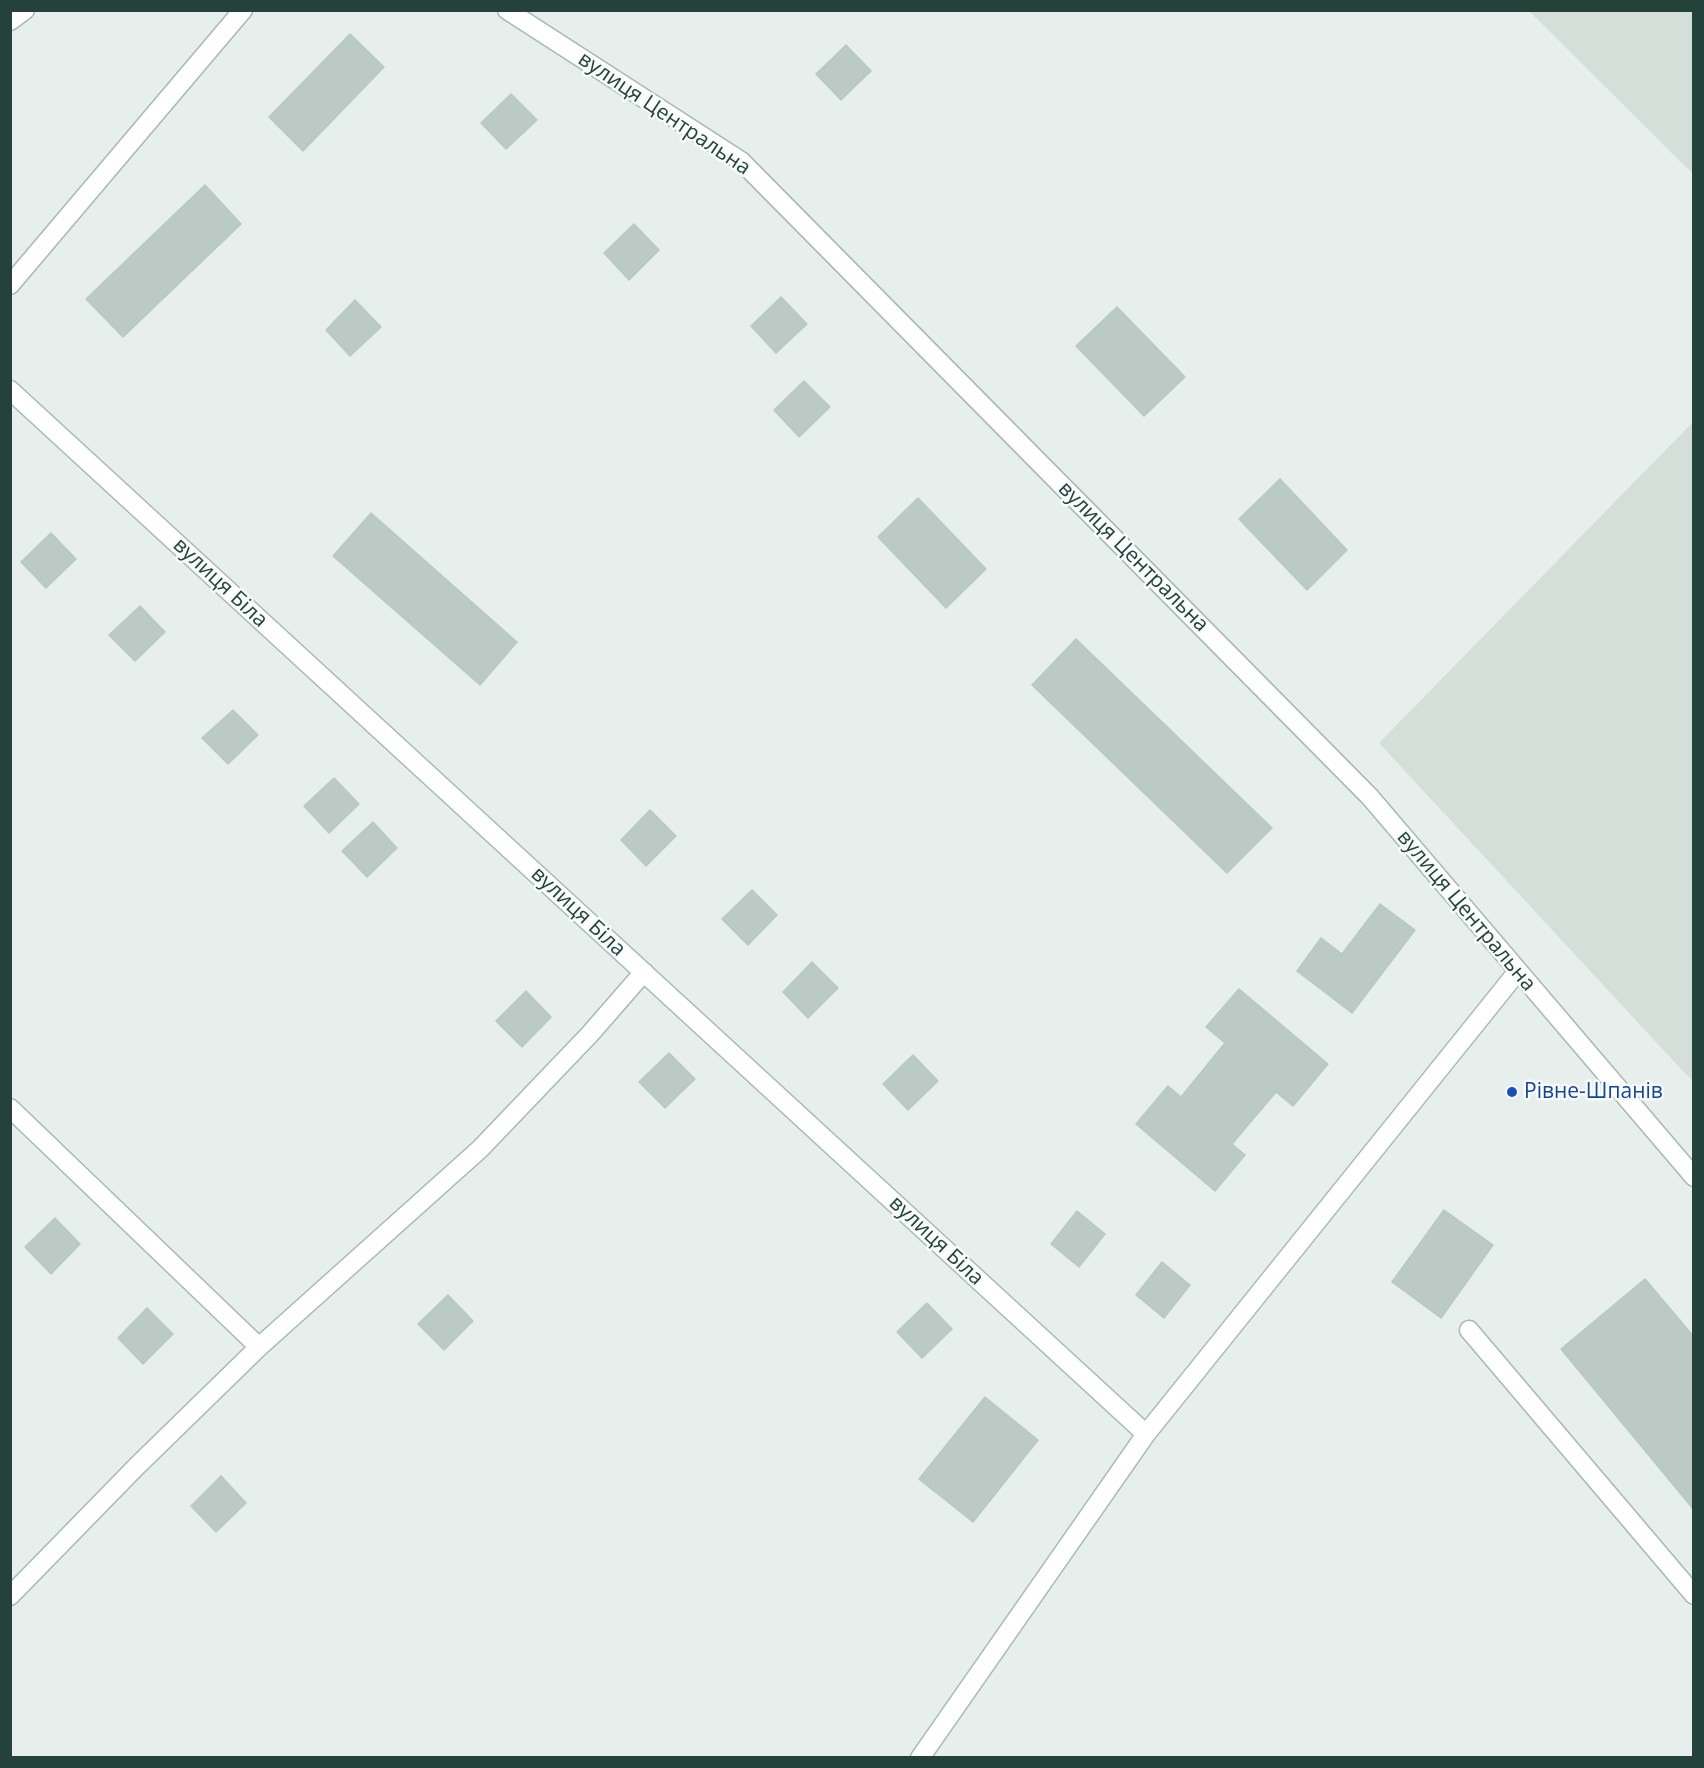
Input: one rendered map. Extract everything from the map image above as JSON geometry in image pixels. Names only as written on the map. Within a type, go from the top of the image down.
[{"type":"street","points":[[10,21],[25,10]]},
{"type":"street","points":[[10,285],[243,10]]},
{"type":"street","name":"вулиця Центральна","points":[[507,10],[741,161],[1370,797],[1694,1177]]},
{"type":"street","name":"вулиця Біла","points":[[10,390],[1146,1434]]},
{"type":"street","points":[[920,1758],[1146,1434],[1518,971]]},
{"type":"street","points":[[10,1596],[137,1466],[259,1347],[480,1149],[590,1034],[644,972]]},
{"type":"street","points":[[10,1108],[259,1347]]},
{"type":"street","points":[[1469,1330],[1694,1595]]},
{"type":"shaded area","points":[[1529,11],[1693,11],[1693,174]]},
{"type":"shaded area","points":[[1693,422],[1693,1082],[1379,743]]},
{"type":"building","points":[[350,34],[384,67],[303,151],[269,117]]},
{"type":"building","points":[[846,45],[871,71],[841,100],[816,74]]},
{"type":"building","points":[[511,94],[537,120],[506,149],[481,123]]},
{"type":"building","points":[[205,185],[241,224],[123,337],[86,299]]},
{"type":"building","points":[[634,224],[659,250],[629,280],[604,253]]},
{"type":"building","points":[[781,297],[807,324],[776,353],[751,326]]},
{"type":"building","points":[[355,300],[381,327],[350,356],[326,330]]},
{"type":"building","points":[[1117,307],[1185,377],[1144,416],[1076,346]]},
{"type":"building","points":[[804,381],[830,407],[799,437],[774,410]]},
{"type":"building","points":[[1280,479],[1347,550],[1307,590],[1239,519]]},
{"type":"building","points":[[918,498],[986,569],[946,608],[878,537]]},
{"type":"building","points":[[371,513],[517,642],[480,685],[333,556]]},
{"type":"building","points":[[51,533],[76,559],[46,588],[21,562]]},
{"type":"building","points":[[140,606],[165,632],[135,661],[109,635]]},
{"type":"building","points":[[1076,639],[1272,828],[1227,873],[1032,685]]},
{"type":"building","points":[[233,710],[258,735],[228,764],[202,738]]},
{"type":"building","points":[[334,778],[359,804],[329,833],[304,806]]},
{"type":"building","points":[[650,810],[676,836],[646,866],[621,840]]},
{"type":"building","points":[[373,822],[397,848],[367,877],[342,851]]},
{"type":"building","points":[[752,890],[777,915],[748,945],[722,919]]},
{"type":"building","points":[[1380,904],[1415,930],[1352,1013],[1297,971],[1321,938],[1342,954]]},
{"type":"building","points":[[812,962],[838,988],[808,1018],[783,992]]},
{"type":"building","points":[[1239,989],[1328,1064],[1293,1106],[1276,1092],[1232,1144],[1245,1155],[1215,1191],[1136,1124],[1168,1086],[1181,1097],[1225,1043],[1206,1027]]},
{"type":"building","points":[[526,991],[551,1017],[522,1047],[496,1021]]},
{"type":"building","points":[[669,1053],[695,1079],[665,1108],[639,1082]]},
{"type":"building","points":[[913,1055],[938,1081],[908,1110],[883,1084]]},
{"type":"building","points":[[1444,1210],[1493,1245],[1441,1318],[1392,1282]]},
{"type":"building","points":[[1077,1211],[1105,1234],[1079,1267],[1051,1244]]},
{"type":"building","points":[[55,1218],[80,1244],[51,1274],[25,1247]]},
{"type":"building","points":[[1162,1262],[1190,1285],[1164,1318],[1136,1295]]},
{"type":"building","points":[[1645,1279],[1694,1337],[1694,1510],[1561,1349]]},
{"type":"building","points":[[448,1295],[473,1321],[444,1350],[418,1324]]},
{"type":"building","points":[[927,1303],[952,1329],[922,1358],[897,1332]]},
{"type":"building","points":[[147,1308],[173,1334],[143,1364],[118,1338]]},
{"type":"building","points":[[985,1397],[1038,1440],[973,1522],[919,1479]]},
{"type":"building","points":[[221,1476],[246,1503],[216,1532],[191,1506]]},
{"type":"place","name":"Рівне-Шпанів","points":[[1512,1092]]}]
